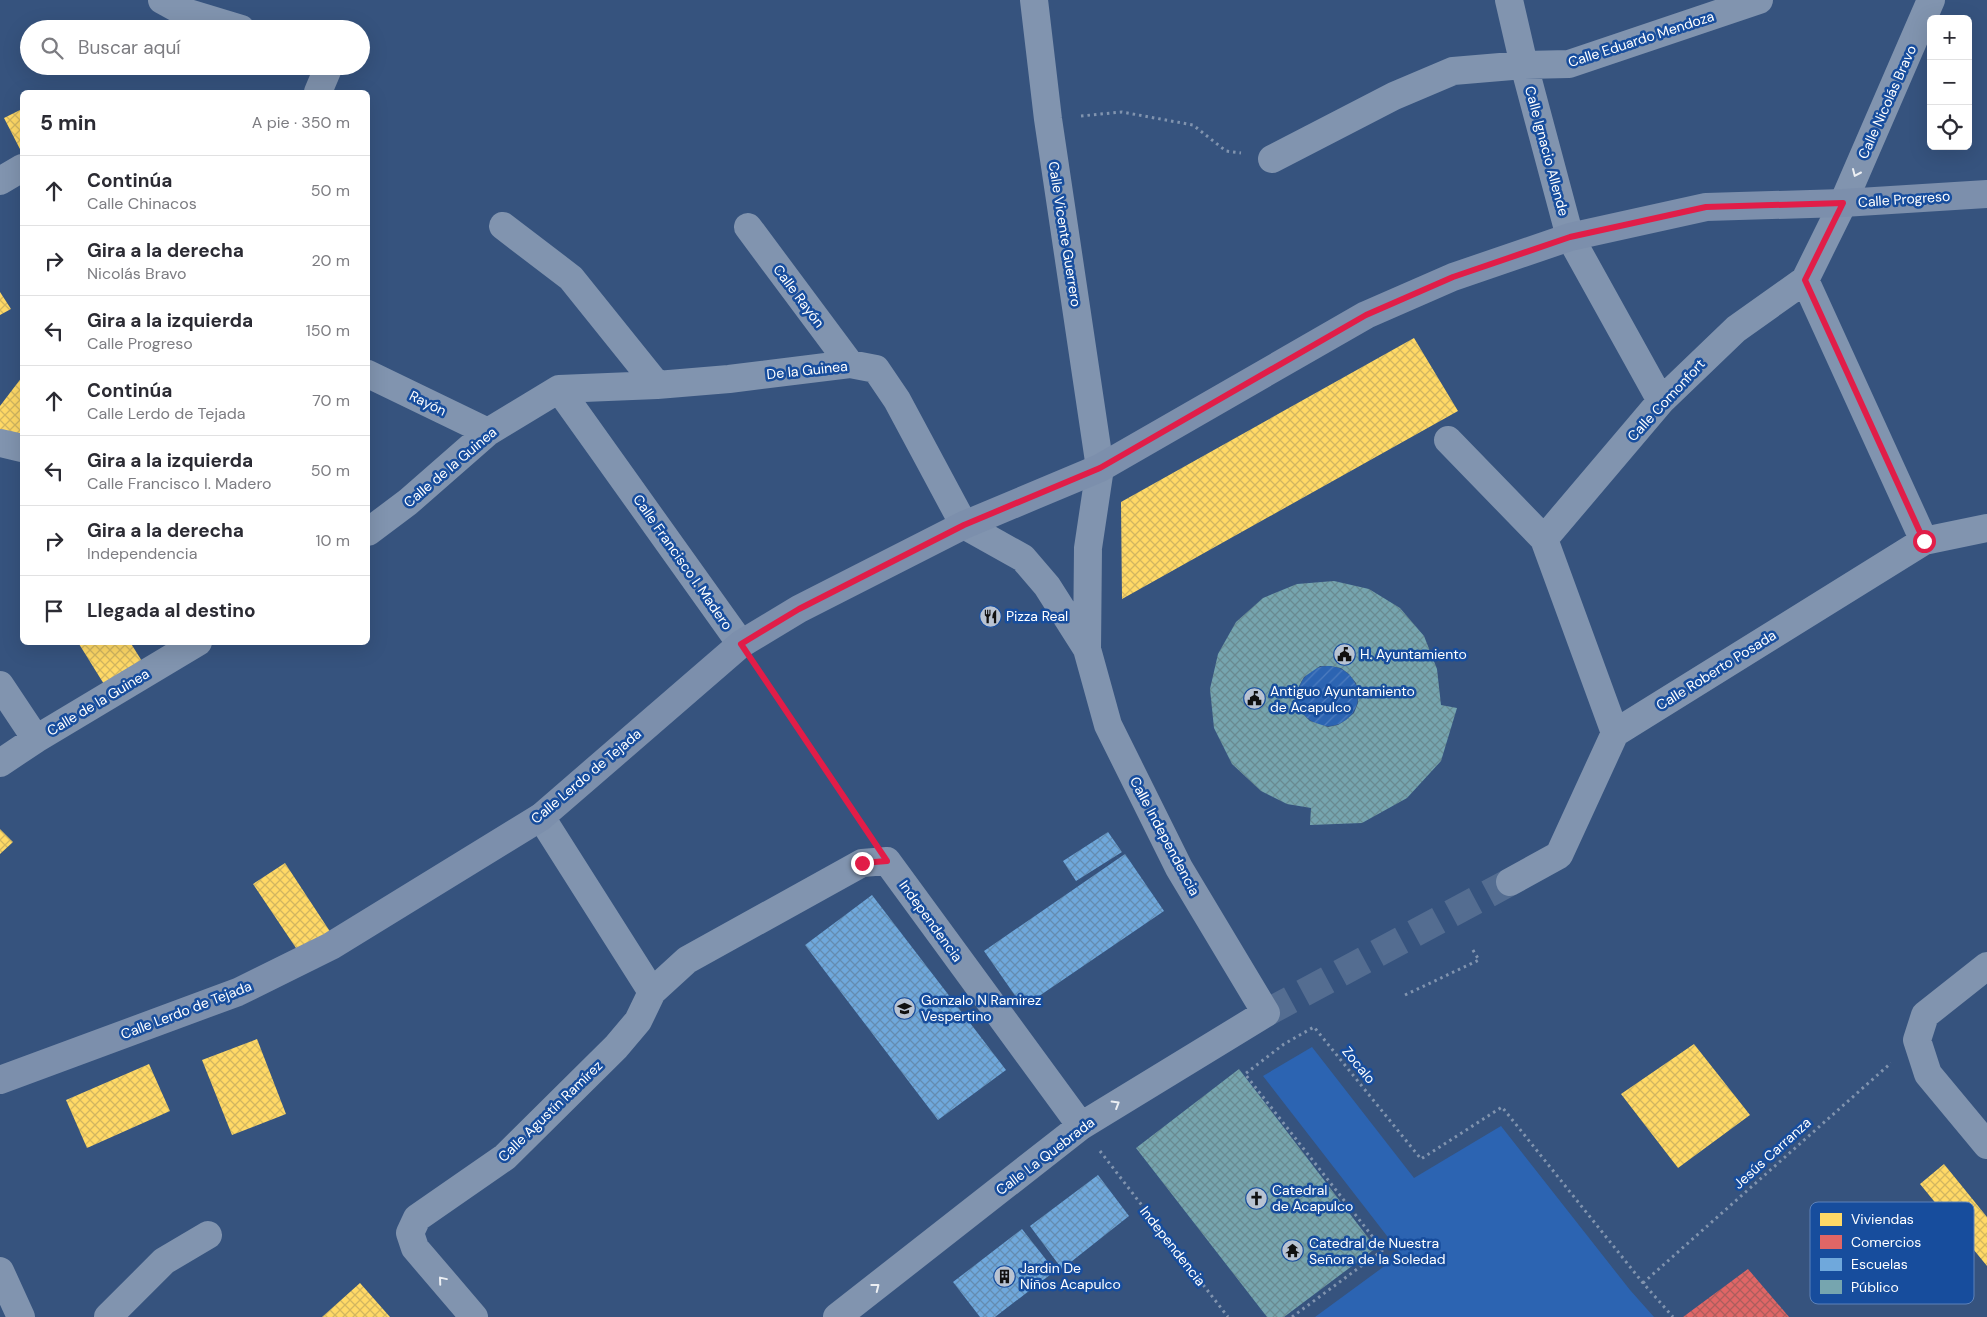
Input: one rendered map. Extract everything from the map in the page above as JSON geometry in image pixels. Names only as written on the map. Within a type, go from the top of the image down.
[{"type":"street","points":[[162,0],[182,11],[211,20]]},
{"type":"street","name":"Calle Vicente Guerrero","points":[[1034,0],[1048,119],[1100,468]]},
{"type":"street","name":"Calle Ignacio Allende","points":[[1509,0],[1524,66],[1570,237],[1661,402]]},
{"type":"street","name":"Calle Eduardo Mendoza","points":[[1272,159],[1394,96],[1452,71],[1569,64],[1759,0]]},
{"type":"street","name":"Calle Nicolás Bravo","points":[[1805,280],[1843,203],[1931,0]]},
{"type":"street","points":[[319,90],[325,75]]},
{"type":"street","points":[[0,181],[20,169]]},
{"type":"street","name":"Calle Progreso","points":[[1100,468],[1366,315],[1453,277],[1570,237],[1706,207],[1843,203],[1987,194]]},
{"type":"street","points":[[503,226],[571,278],[657,386]]},
{"type":"street","name":"Calle Rayón","points":[[748,228],[850,364]]},
{"type":"street","points":[[1805,280],[1924,541]]},
{"type":"street","name":"Calle Comonfort","points":[[1544,539],[1661,402],[1736,328],[1805,280]]},
{"type":"street","name":"De la Guinea","points":[[560,389],[657,386],[850,364],[876,369],[897,400],[964,525]]},
{"type":"street","name":"Rayón","points":[[370,375],[488,432]]},
{"type":"street","name":"Calle de la Guinea","points":[[370,530],[408,502],[488,432],[560,389]]},
{"type":"street","name":"Calle Francisco I. Madero","points":[[560,389],[741,644]]},
{"type":"street","points":[[1448,440],[1544,539],[1615,733],[1558,855],[1510,882]]},
{"type":"street","points":[[0,443],[20,448]]},
{"type":"street","name":"Calle Lerdo de Tejada","points":[[0,1080],[247,988],[331,946],[541,817],[741,644],[799,609],[964,525],[1100,468]]},
{"type":"street","name":"Calle Independencia","points":[[1100,468],[1088,548],[1087,649],[1108,725],[1179,868],[1266,1013]]},
{"type":"street","name":"Calle Independencia","points":[[964,525],[1023,558],[1047,586],[1087,649]]},
{"type":"street","name":"Calle Roberto Posada","points":[[1615,733],[1924,541],[1987,528]]},
{"type":"street","name":"Calle de la Guinea","points":[[0,763],[36,738],[193,645]]},
{"type":"street","points":[[0,685],[36,738]]},
{"type":"street","points":[[541,817],[652,992],[687,960],[862,863],[887,861]]},
{"type":"street","name":"Independencia","points":[[887,861],[1081,1126]]},
{"type":"street","points":[[1987,966],[1925,1015],[1917,1040],[1928,1074],[1987,1145]]},
{"type":"street","name":"Calle Agustín Ramírez","points":[[474,1317],[415,1248],[410,1233],[417,1218],[505,1157],[616,1047],[638,1021],[652,992]]},
{"type":"street","name":"Calle La Quebrada","points":[[837,1317],[1081,1126],[1266,1013]]},
{"type":"street","points":[[108,1317],[164,1261],[208,1235]]},
{"type":"street","points":[[3,1276],[21,1317]]},
{"type":"path","points":[[1048,119],[1122,112],[1193,125],[1226,151],[1258,155],[1272,159]]},
{"type":"path","name":"Calle Francisco I. Madero","points":[[741,644],[887,861]]},
{"type":"path","points":[[1405,995],[1479,960],[1471,947]]},
{"type":"path","name":"Zocalo","points":[[1292,1317],[1383,1250],[1245,1074],[1284,1044],[1314,1027],[1421,1159],[1502,1107],[1642,1283],[1673,1317]]},
{"type":"path","name":"Jesús Carranza","points":[[1642,1283],[1917,1040]]},
{"type":"path","name":"Independencia","points":[[1081,1126],[1228,1317]]},
{"type":"shaded area","points":[[1322,666],[1334,666],[1350,674],[1356,684],[1358,696],[1356,708],[1350,718],[1334,726],[1322,726],[1306,718],[1298,702],[1298,690],[1306,674]]},
{"type":"shaded area","points":[[1312,1047],[1414,1178],[1501,1126],[1630,1290],[1654,1317],[1315,1317],[1401,1254],[1263,1076]]},
{"type":"building: Viviendas","points":[[20,110],[20,149],[4,118]]},
{"type":"building: Viviendas","points":[[0,292],[11,309],[0,315]]},
{"type":"building: Viviendas","points":[[1414,338],[1458,411],[1122,599],[1121,502]]},
{"type":"building: Viviendas","points":[[20,380],[20,442],[0,431],[0,406]]},
{"type":"building: Viviendas","points":[[80,645],[132,645],[145,666],[107,689]]},
{"type":"building: Viviendas","points":[[0,829],[13,842],[0,854]]},
{"type":"building: Viviendas","points":[[285,863],[331,933],[300,954],[253,884]]},
{"type":"building: Viviendas","points":[[257,1039],[286,1114],[232,1135],[202,1060]]},
{"type":"building: Viviendas","points":[[1694,1044],[1750,1115],[1678,1168],[1621,1094]]},
{"type":"building: Viviendas","points":[[149,1064],[170,1111],[87,1148],[66,1100]]},
{"type":"building: Viviendas","points":[[1944,1164],[1987,1217],[1987,1266],[1974,1250],[1974,1202],[1935,1202],[1920,1184]]},
{"type":"building: Viviendas","points":[[360,1283],[390,1317],[322,1317]]},
{"type":"building: Comercios","points":[[1748,1269],[1789,1317],[1683,1317]]},
{"type":"building: Escuelas","points":[[1108,832],[1122,852],[1076,881],[1063,861]]},
{"type":"building: Escuelas","points":[[1125,854],[1164,911],[1023,1007],[984,951]]},
{"type":"building: Escuelas","name":"Gonzalo N Ramirez Vespertino","points":[[872,895],[1006,1070],[938,1120],[805,945]]},
{"type":"building: Escuelas","points":[[1098,1175],[1129,1216],[1062,1269],[1030,1226]]},
{"type":"building: Escuelas","name":"Jardin De Niños Acapulco","points":[[1022,1229],[1055,1271],[995,1317],[980,1317],[953,1282]]},
{"type":"building: Público","name":"Antiguo Ayuntamiento de Acapulco","points":[[1334,581],[1369,589],[1400,608],[1424,636],[1437,669],[1441,705],[1457,708],[1441,761],[1407,798],[1362,823],[1310,825],[1311,808],[1287,804],[1261,791],[1232,764],[1214,728],[1210,689],[1218,654],[1236,622],[1263,598],[1297,584]],"holes":[[[1320,666],[1341,668],[1356,683],[1358,703],[1354,713],[1346,720],[1338,725],[1328,727],[1310,721],[1298,705],[1299,686],[1304,677]]]},
{"type":"building: Público","name":"Catedral de Acapulco","points":[[1239,1069],[1376,1248],[1284,1317],[1267,1317],[1136,1148]]},
{"type":"tunnel","points":[[1266,1013],[1510,882]]},
{"type":"place","name":"Pizza Real","points":[[990,616]]},
{"type":"place","name":"H. Ayuntamiento","points":[[1344,654]]},
{"type":"place","name":"Antiguo Ayuntamiento de Acapulco","points":[[1254,699]]},
{"type":"place","name":"Gonzalo N Ramirez Vespertino","points":[[905,1008]]},
{"type":"place","name":"Catedral de Acapulco","points":[[1256,1198]]},
{"type":"place","name":"Catedral de Nuestra Señora de la Soledad","points":[[1293,1251]]},
{"type":"place","name":"Jardin De Niños Acapulco","points":[[1004,1276]]},
{"type":"route","points":[[862,863],[887,861],[741,644],[799,609],[964,525],[1100,468],[1366,315],[1453,277],[1570,237],[1706,207],[1843,203],[1805,280],[1924,541]]}]
